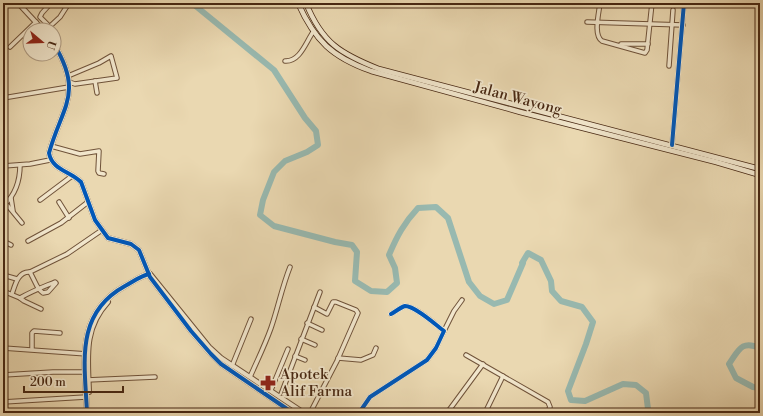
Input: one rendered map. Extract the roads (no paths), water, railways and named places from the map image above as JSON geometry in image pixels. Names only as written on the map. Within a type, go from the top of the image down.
[{"type":"main road","name":"Jalan Wayong","points":[[298,3],[313,32],[339,57],[349,63],[371,71],[520,112],[716,162],[760,175]]},
{"type":"main road","name":"Jalan Wayong","points":[[306,3],[312,18],[322,33],[334,45],[354,59],[380,69],[760,169]]},
{"type":"street","points":[[18,3],[36,22]]},
{"type":"street","points":[[45,22],[40,17],[52,3]]},
{"type":"street","points":[[55,22],[69,3]]},
{"type":"street","points":[[600,3],[598,37],[602,41],[645,52],[648,44],[652,3]]},
{"type":"street","points":[[672,145],[684,3]]},
{"type":"street","points":[[669,66],[673,10]]},
{"type":"street","points":[[587,22],[683,24]]},
{"type":"street","points":[[285,61],[291,61],[300,54],[313,32]]},
{"type":"street","points":[[10,48],[22,36]]},
{"type":"street","points":[[617,44],[648,44]]},
{"type":"street","points":[[3,98],[69,84],[117,78],[111,56],[99,63],[68,76]]},
{"type":"street","points":[[62,60],[68,76],[69,96],[66,109],[51,146],[49,153],[50,160],[60,169],[81,182],[95,220],[108,238],[124,242],[137,248],[141,252],[152,281],[191,331],[216,359],[232,372],[293,413]]},
{"type":"street","points":[[95,81],[97,93]]},
{"type":"street","points":[[51,146],[80,154],[99,151],[98,171],[99,173],[104,174]]},
{"type":"street","points":[[3,166],[50,160]]},
{"type":"street","points":[[20,165],[20,178],[11,197],[4,205],[8,206],[22,224]]},
{"type":"street","points":[[40,200],[72,176]]},
{"type":"street","points":[[11,197],[13,212]]},
{"type":"street","points":[[59,202],[68,218]]},
{"type":"street","points":[[28,241],[68,218],[88,202]]},
{"type":"street","points":[[12,294],[17,279],[22,273],[30,272],[67,254],[102,230]]},
{"type":"street","points":[[3,241],[11,245]]},
{"type":"street","points":[[250,377],[270,329],[290,267]]},
{"type":"street","points":[[20,298],[38,288],[56,282],[56,284],[48,292],[43,293],[38,288],[30,272]]},
{"type":"street","points":[[88,413],[86,397],[87,380],[85,372],[91,330],[99,313],[111,297],[150,274]]},
{"type":"street","points":[[150,274],[210,347],[221,358],[304,413]]},
{"type":"street","points":[[3,275],[17,279]]},
{"type":"street","points":[[3,291],[41,309]]},
{"type":"street","points":[[280,397],[320,292]]},
{"type":"street","points":[[359,413],[370,397],[427,360],[436,348],[454,311],[462,300]]},
{"type":"street","points":[[310,413],[338,358],[358,313],[356,310],[336,302],[333,302],[327,314],[314,307]]},
{"type":"street","points":[[391,314],[403,307],[408,307],[419,312],[444,331]]},
{"type":"street","points":[[232,366],[251,319]]},
{"type":"street","points":[[307,323],[322,330]]},
{"type":"street","points":[[32,349],[32,333],[34,331],[60,333]]},
{"type":"street","points":[[301,339],[315,345]]},
{"type":"street","points":[[3,348],[87,354]]},
{"type":"street","points":[[338,358],[361,360],[373,355],[376,348]]},
{"type":"street","points":[[271,390],[288,349]]},
{"type":"street","points":[[87,354],[88,413]]},
{"type":"street","points":[[466,355],[548,402],[550,407],[547,413]]},
{"type":"street","points":[[295,356],[305,360]]},
{"type":"street","points":[[447,413],[482,364]]},
{"type":"street","points":[[3,375],[85,372]]},
{"type":"street","points":[[486,413],[503,376]]},
{"type":"street","points":[[87,380],[155,377]]},
{"type":"street","points":[[3,402],[86,397]]},
{"type":"waterway","points":[[192,3],[274,70],[305,118],[316,131],[318,145],[307,152],[285,161],[274,172],[263,200],[260,215],[274,226],[352,245],[357,252],[355,281],[371,291],[387,292],[397,283],[395,268],[389,255],[401,230],[418,208],[436,207],[448,218],[469,282],[480,296],[494,304],[507,300],[522,263],[528,253],[541,260],[551,281],[552,291],[561,301],[582,307],[593,322],[568,391],[571,400],[585,401],[623,384],[636,385],[646,393],[648,409],[646,413]]},
{"type":"waterway","points":[[760,348],[749,345],[744,346],[738,351],[729,364],[736,378],[753,387],[760,388]]},
{"type":"place","name":"Apotek Alif Farma","points":[[268,383]]}]
